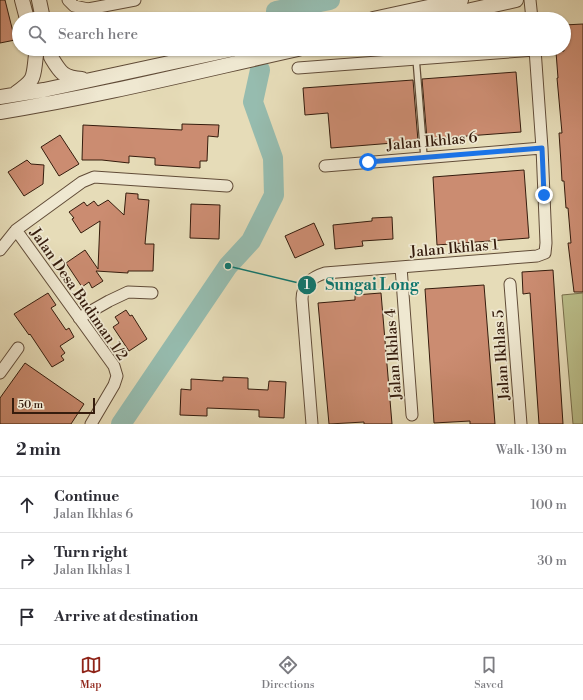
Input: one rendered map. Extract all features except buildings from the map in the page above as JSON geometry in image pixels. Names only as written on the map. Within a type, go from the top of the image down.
[{"type":"street","points":[[22,0],[25,12]]},
{"type":"street","points":[[39,0],[42,12]]},
{"type":"street","points":[[71,3],[88,9],[135,0]]},
{"type":"street","points":[[405,12],[461,0]]},
{"type":"street","points":[[462,12],[516,0]]},
{"type":"street","points":[[530,0],[531,12]]},
{"type":"street","points":[[14,95],[32,81],[35,56]]},
{"type":"street","points":[[36,56],[50,94]]},
{"type":"street","points":[[50,94],[51,56]]},
{"type":"street","points":[[52,56],[61,73],[67,77],[90,80]]},
{"type":"street","points":[[0,112],[90,80],[201,56]]},
{"type":"street","points":[[0,97],[50,94],[69,100],[267,56]]},
{"type":"street","points":[[298,68],[446,56]]},
{"type":"street","name":"Jalan Ikhlas 1","points":[[312,424],[302,294],[306,286],[316,276],[325,273],[537,256],[545,253],[546,243],[542,148],[535,56]]},
{"type":"street","name":"Jalan Ikhlas 6","points":[[325,166],[542,148]]},
{"type":"street","points":[[0,250],[16,230],[82,182],[94,177],[226,186]]},
{"type":"street","name":"Jalan Desa Budiman 1/2","points":[[16,230],[114,366],[117,376],[114,385],[91,424]]},
{"type":"street","name":"Jalan Ikhlas 4","points":[[402,267],[412,415]]},
{"type":"street","name":"Jalan Ikhlas 5","points":[[510,284],[521,424]]},
{"type":"street","points":[[79,318],[128,292],[152,293]]},
{"type":"street","points":[[0,373],[18,348]]},
{"type":"lane","points":[[416,58],[424,157]]},
{"type":"green space","points":[[583,293],[583,424],[573,424],[562,295]]},
{"type":"waterway","points":[[276,11],[330,0]]},
{"type":"waterway","points":[[121,424],[228,266],[251,241],[274,195],[273,158],[253,102],[260,70]]},
{"type":"place","name":"Sungai Long","points":[[228,266]]},
{"type":"route","points":[[368,162],[542,148],[544,195]]}]
